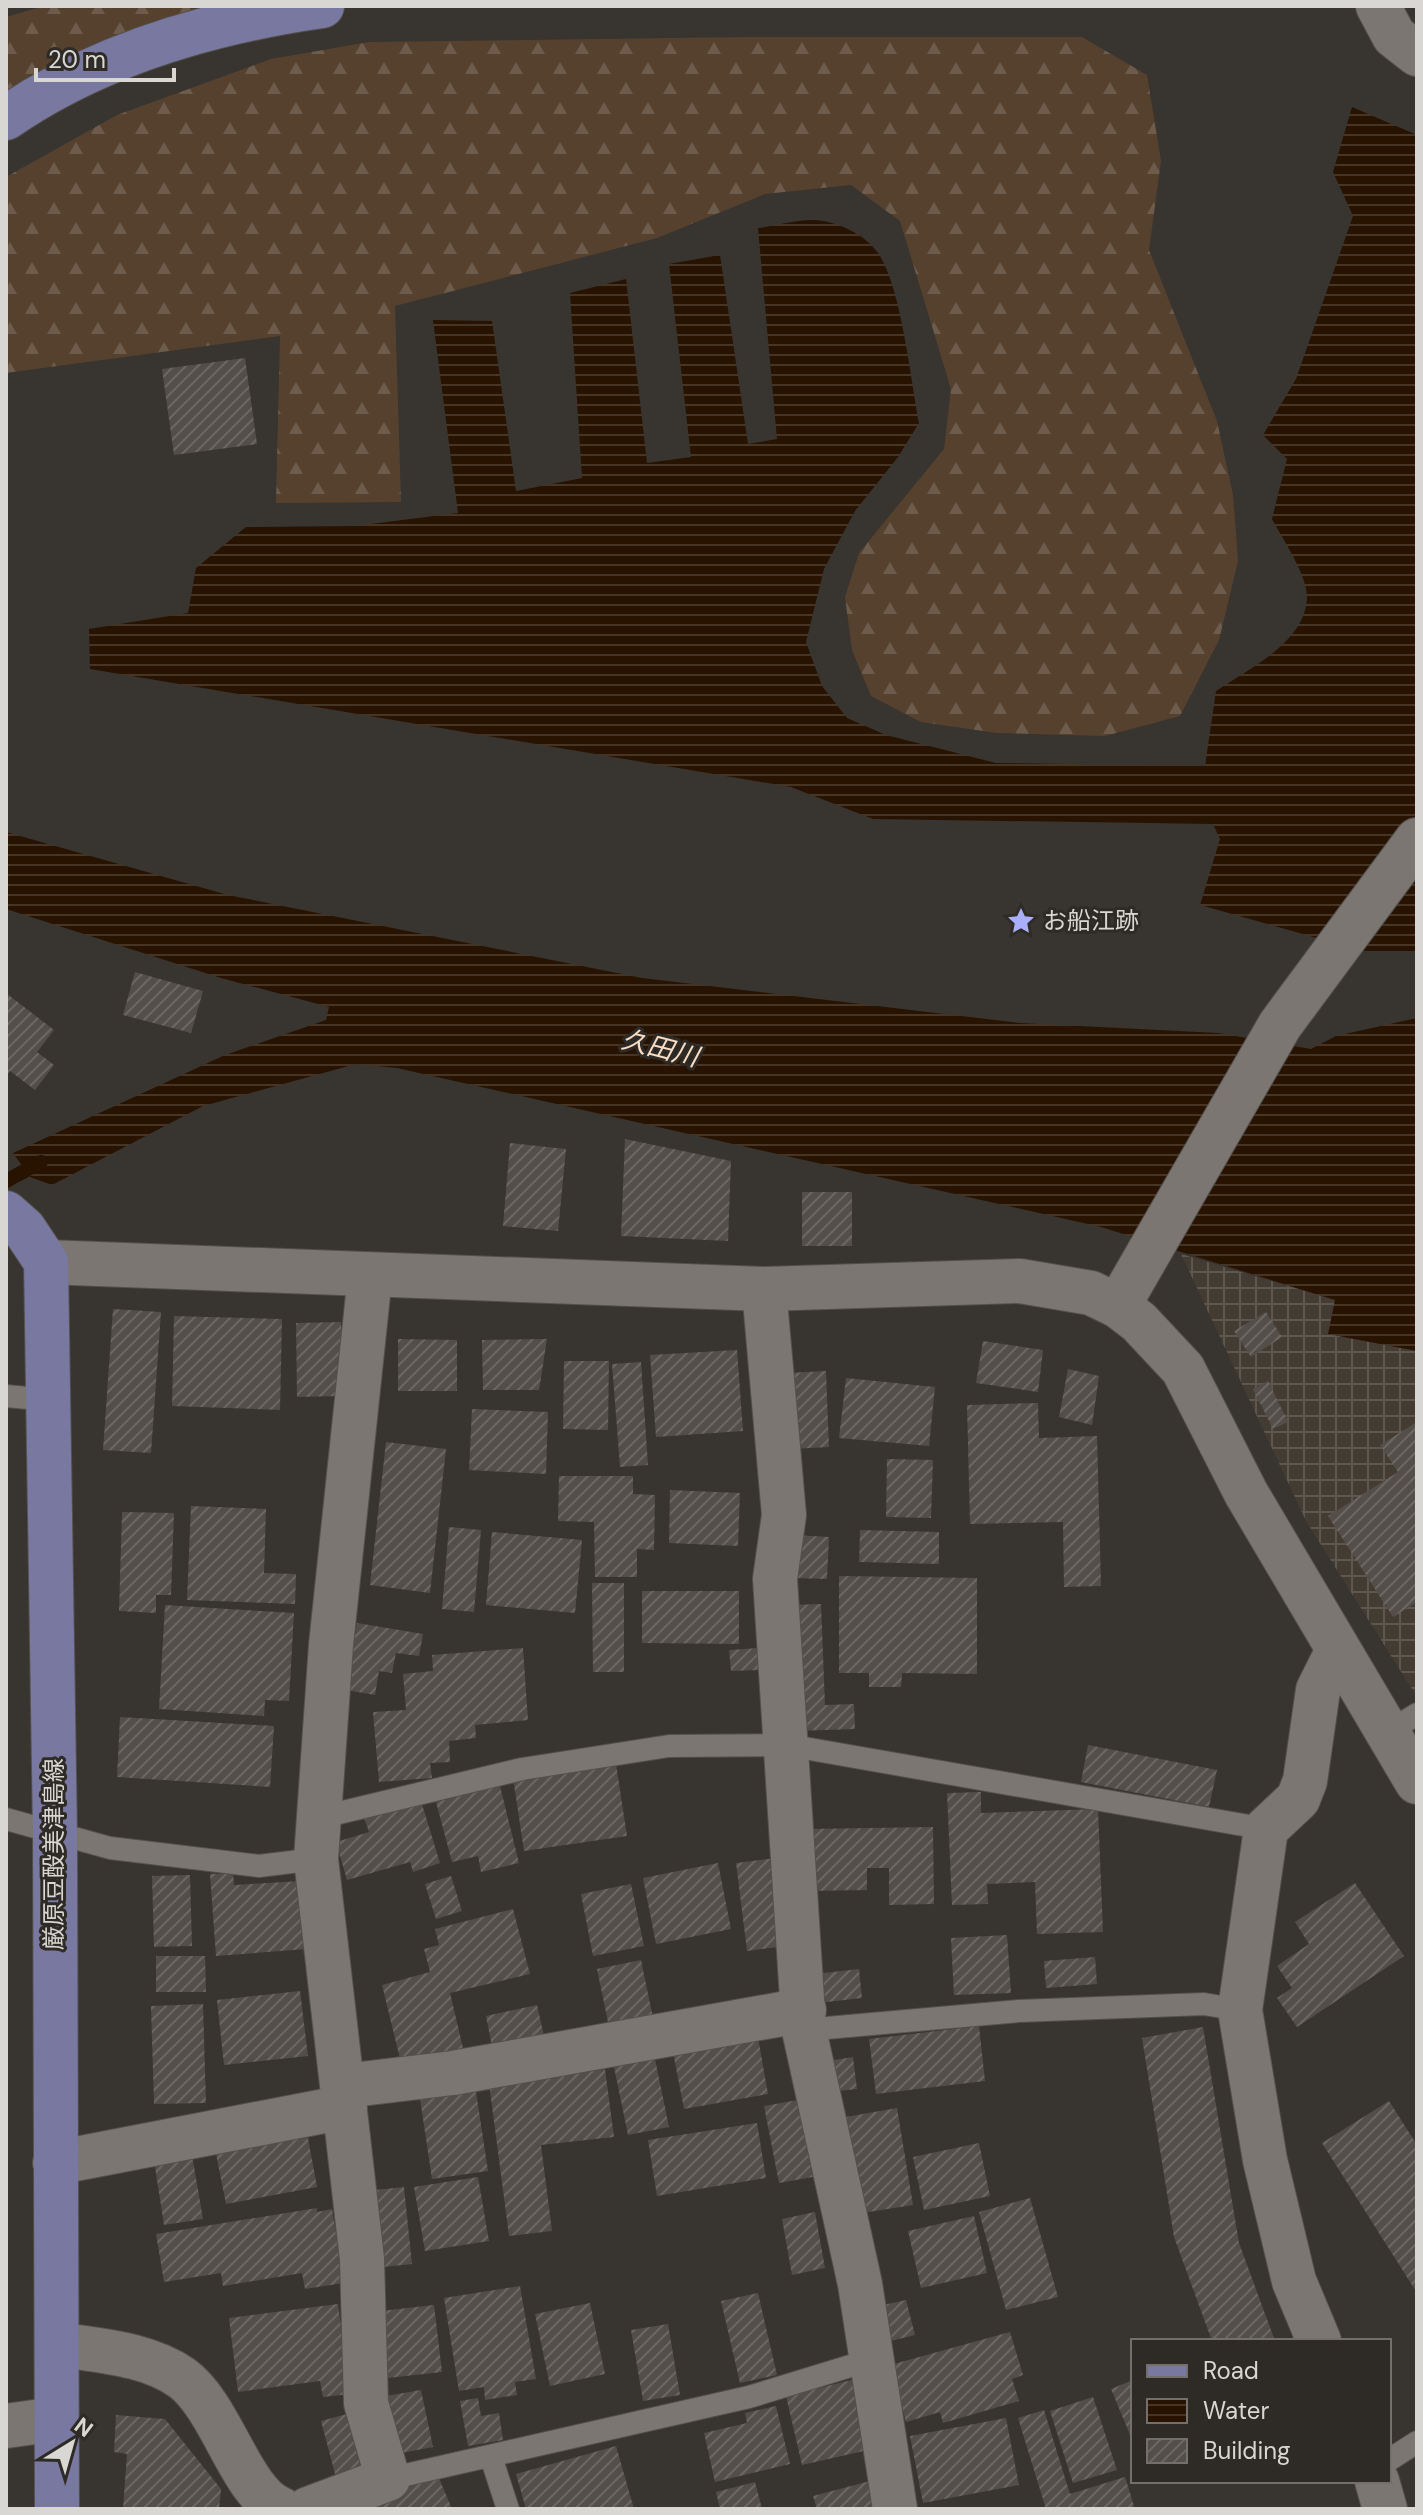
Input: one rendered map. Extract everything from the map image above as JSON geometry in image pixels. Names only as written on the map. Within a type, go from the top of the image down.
[{"type":"main road","points":[[6,118],[97,68],[174,36],[263,14],[322,6]]},
{"type":"main road","points":[[6,1213],[24,1229],[46,1262]]},
{"type":"main road","name":"厳原豆酘美津島線","points":[[46,1262],[55,1834],[57,2509]]},
{"type":"street","points":[[1378,6],[1394,36],[1417,54]]},
{"type":"street","points":[[1118,1306],[1280,1025],[1417,840]]},
{"type":"street","points":[[46,1262],[764,1289],[1020,1281],[1066,1286],[1118,1306],[1139,1322],[1183,1369],[1246,1493],[1337,1652],[1402,1723],[1417,1782]]},
{"type":"street","points":[[308,2509],[388,2479],[366,2403],[362,2259],[317,1839],[331,1645],[370,1276]]},
{"type":"street","points":[[764,1289],[784,1515],[775,1579],[804,2020],[860,2284],[895,2509]]},
{"type":"street","points":[[1318,2339],[1294,2281],[1275,2206],[1240,2010],[1266,1829],[1298,1799],[1305,1781],[1318,1690],[1337,1652]]},
{"type":"street","points":[[55,2163],[453,2073],[804,2020]]},
{"type":"street","points":[[57,2344],[136,2357],[163,2367],[184,2380],[205,2401],[261,2496],[281,2509]]},
{"type":"street","points":[[6,2426],[56,2419]]},
{"type":"street","points":[[1378,2483],[1385,2509]]},
{"type":"lane","points":[[6,1396],[49,1400]]},
{"type":"lane","points":[[6,1819],[110,1848],[259,1866],[317,1839],[522,1769],[669,1746],[787,1745],[1266,1829]]},
{"type":"lane","points":[[804,2020],[1204,2004],[1240,2010]]},
{"type":"lane","points":[[388,2479],[749,2397],[870,2360]]},
{"type":"lane","points":[[1391,2459],[1417,2442]]},
{"type":"lane","points":[[491,2457],[508,2509]]},
{"type":"shaded area","points":[[1181,1254],[1335,1300],[1329,1334],[1417,1351],[1417,1697],[1306,1521]]},
{"type":"green space","points":[[44,6],[199,6],[6,95],[6,17]]},
{"type":"green space","points":[[1082,37],[1147,75],[1161,161],[1149,250],[1217,421],[1233,495],[1238,561],[1219,640],[1180,716],[1105,736],[997,733],[921,722],[871,696],[852,650],[845,597],[859,553],[944,449],[951,389],[900,221],[851,185],[765,194],[657,238],[395,306],[401,502],[276,503],[280,336],[6,373],[6,177],[117,115],[271,59],[369,42]]},
{"type":"water","points":[[1352,107],[1417,135],[1417,951],[1363,951],[1200,905],[1220,839],[1213,824],[873,819],[791,787],[90,669],[89,629],[188,613],[196,568],[246,527],[355,526],[458,513],[433,320],[492,321],[516,491],[582,478],[570,293],[626,279],[647,463],[691,457],[669,264],[720,255],[748,444],[777,439],[758,228],[813,220],[831,223],[866,240],[886,268],[899,310],[919,423],[898,457],[855,511],[824,569],[806,642],[822,686],[847,718],[886,735],[996,763],[1205,766],[1216,691],[1273,653],[1286,641],[1304,614],[1307,598],[1303,579],[1272,519],[1287,459],[1263,435],[1296,379],[1353,216],[1333,172]]},
{"type":"water","name":"久田川","points":[[6,832],[228,895],[642,978],[1020,1023],[1218,1033],[1311,1049],[1336,1036],[1417,1018],[1417,1351],[1328,1334],[1335,1300],[1101,1227],[397,1068],[356,1064],[203,1106],[52,1185],[30,1177],[13,1153],[225,1055],[326,1020],[329,1007],[221,978],[6,909]]},
{"type":"building","points":[[245,358],[257,444],[174,455],[162,369]]},
{"type":"building","points":[[135,972],[203,991],[191,1033],[123,1015]]},
{"type":"building","points":[[6,993],[54,1030],[37,1052],[54,1065],[35,1090],[10,1071],[6,1076]]},
{"type":"building","points":[[625,1139],[731,1161],[728,1241],[621,1236]]},
{"type":"building","points":[[510,1143],[566,1149],[558,1231],[503,1226]]},
{"type":"building","points":[[802,1192],[852,1192],[852,1246],[802,1246]]},
{"type":"building","points":[[113,1309],[161,1312],[151,1453],[103,1450]]},
{"type":"building","points":[[1266,1312],[1282,1337],[1251,1357],[1234,1331]]},
{"type":"building","points":[[174,1316],[282,1319],[280,1410],[172,1406]]},
{"type":"building","points":[[341,1322],[342,1396],[297,1397],[296,1323]]},
{"type":"building","points":[[398,1339],[457,1340],[457,1391],[398,1391]]},
{"type":"building","points":[[547,1339],[539,1390],[483,1390],[482,1340]]},
{"type":"building","points":[[983,1341],[1043,1350],[1038,1392],[976,1383]]},
{"type":"building","points":[[737,1350],[743,1431],[656,1437],[650,1355]]},
{"type":"building","points":[[564,1361],[609,1361],[608,1430],[563,1429]]},
{"type":"building","points":[[641,1362],[648,1465],[620,1467],[612,1364]]},
{"type":"building","points":[[1068,1369],[1099,1376],[1092,1425],[1059,1417]]},
{"type":"building","points":[[826,1371],[829,1447],[792,1449],[788,1373]]},
{"type":"building","points":[[846,1378],[935,1387],[929,1446],[839,1438]]},
{"type":"building","points":[[1268,1381],[1288,1422],[1273,1429],[1253,1389]]},
{"type":"building","points":[[1038,1403],[1039,1438],[1097,1436],[1101,1586],[1064,1587],[1063,1522],[970,1524],[967,1405]]},
{"type":"building","points":[[472,1409],[548,1412],[546,1474],[469,1470]]},
{"type":"building","points":[[1417,1422],[1417,1602],[1393,1617],[1328,1516],[1398,1472],[1380,1445]]},
{"type":"building","points":[[386,1442],[446,1449],[430,1593],[370,1585]]},
{"type":"building","points":[[887,1459],[933,1460],[931,1518],[886,1517]]},
{"type":"building","points":[[559,1476],[633,1476],[633,1494],[655,1495],[654,1550],[637,1549],[637,1577],[595,1577],[594,1522],[558,1521]]},
{"type":"building","points":[[670,1490],[740,1493],[738,1546],[669,1543]]},
{"type":"building","points":[[191,1506],[266,1509],[264,1573],[296,1574],[295,1604],[187,1600]]},
{"type":"building","points":[[122,1512],[174,1513],[171,1595],[156,1595],[156,1613],[119,1611]]},
{"type":"building","points":[[449,1527],[481,1530],[474,1612],[442,1609]]},
{"type":"building","points":[[860,1530],[939,1532],[939,1564],[859,1562]]},
{"type":"building","points":[[492,1532],[582,1540],[575,1613],[486,1605]]},
{"type":"building","points":[[795,1535],[829,1537],[827,1579],[793,1578]]},
{"type":"building","points":[[839,1576],[977,1578],[977,1674],[902,1673],[901,1687],[869,1687],[869,1673],[839,1673]]},
{"type":"building","points":[[592,1583],[624,1583],[624,1672],[593,1672]]},
{"type":"building","points":[[642,1591],[739,1591],[739,1644],[642,1643]]},
{"type":"building","points":[[821,1604],[825,1705],[854,1704],[855,1729],[796,1731],[791,1605]]},
{"type":"building","points":[[165,1605],[294,1613],[289,1701],[265,1700],[264,1716],[159,1709]]},
{"type":"building","points":[[357,1623],[423,1634],[419,1656],[396,1653],[392,1673],[379,1671],[375,1695],[346,1690]]},
{"type":"building","points":[[523,1648],[528,1720],[475,1725],[476,1738],[449,1741],[450,1762],[430,1763],[432,1778],[379,1782],[373,1712],[406,1710],[403,1674],[433,1671],[432,1655]]},
{"type":"building","points":[[759,1648],[760,1670],[731,1671],[729,1650]]},
{"type":"building","points":[[120,1717],[274,1726],[270,1787],[117,1777]]},
{"type":"building","points":[[1088,1745],[1217,1770],[1209,1807],[1081,1782]]},
{"type":"building","points":[[616,1764],[627,1836],[524,1851],[513,1778]]},
{"type":"building","points":[[500,1786],[519,1863],[481,1872],[478,1856],[452,1862],[436,1802]]},
{"type":"building","points":[[981,1792],[981,1813],[1098,1809],[1103,1932],[1037,1934],[1035,1882],[987,1884],[988,1904],[952,1905],[947,1793]]},
{"type":"building","points":[[421,1801],[440,1863],[413,1872],[410,1862],[347,1880],[336,1842],[369,1832],[364,1818]]},
{"type":"building","points":[[933,1827],[934,1904],[889,1905],[889,1868],[867,1868],[867,1890],[809,1891],[808,1829]]},
{"type":"building","points":[[776,1858],[786,1946],[747,1951],[736,1863]]},
{"type":"building","points":[[718,1863],[731,1929],[656,1944],[643,1878]]},
{"type":"building","points":[[233,1873],[234,1885],[302,1881],[307,1949],[216,1956],[210,1874]]},
{"type":"building","points":[[190,1875],[192,1946],[154,1947],[152,1876]]},
{"type":"building","points":[[451,1876],[462,1911],[436,1919],[425,1884]]},
{"type":"building","points":[[1355,1883],[1404,1956],[1297,2027],[1277,1998],[1292,1988],[1277,1966],[1309,1944],[1295,1922]]},
{"type":"building","points":[[631,1884],[644,1946],[593,1956],[581,1894]]},
{"type":"building","points":[[513,1909],[530,1974],[450,1993],[464,2052],[402,2067],[382,1985],[430,1972],[424,1949],[439,1945],[435,1929]]},
{"type":"building","points":[[1007,1935],[1011,1993],[954,1995],[951,1938]]},
{"type":"building","points":[[156,1956],[205,1956],[206,1992],[156,1992]]},
{"type":"building","points":[[1095,1957],[1097,1984],[1046,1988],[1044,1961]]},
{"type":"building","points":[[641,1960],[653,2018],[609,2027],[597,1969]]},
{"type":"building","points":[[859,1969],[862,1998],[818,2003],[815,1974]]},
{"type":"building","points":[[300,1991],[308,2056],[224,2065],[217,2000]]},
{"type":"building","points":[[203,2004],[206,2103],[154,2104],[151,2006]]},
{"type":"building","points":[[537,2005],[544,2036],[492,2047],[486,2016]]},
{"type":"building","points":[[979,2026],[985,2081],[876,2094],[869,2039]]},
{"type":"building","points":[[1203,2027],[1239,2243],[1274,2339],[1211,2339],[1174,2237],[1142,2038]]},
{"type":"building","points":[[757,2032],[768,2094],[684,2109],[672,2047]]},
{"type":"building","points":[[654,2054],[669,2127],[628,2135],[613,2062]]},
{"type":"building","points":[[853,2057],[857,2089],[830,2092],[827,2061]]},
{"type":"building","points":[[605,2069],[614,2137],[541,2145],[552,2231],[509,2236],[489,2083]]},
{"type":"building","points":[[475,2085],[488,2171],[432,2179],[419,2092]]},
{"type":"building","points":[[798,2100],[813,2177],[779,2183],[764,2106]]},
{"type":"building","points":[[1389,2101],[1417,2145],[1417,2293],[1322,2143]]},
{"type":"building","points":[[897,2108],[913,2205],[856,2214],[840,2118]]},
{"type":"building","points":[[757,2123],[766,2178],[657,2196],[648,2140]]},
{"type":"building","points":[[306,2127],[317,2187],[226,2204],[214,2144]]},
{"type":"building","points":[[979,2143],[990,2196],[924,2210],[913,2157]]},
{"type":"building","points":[[192,2155],[203,2219],[164,2225],[154,2161]]},
{"type":"building","points":[[478,2177],[489,2241],[425,2251],[414,2187]]},
{"type":"building","points":[[404,2187],[412,2264],[374,2268],[365,2191]]},
{"type":"building","points":[[1030,2198],[1058,2297],[1006,2310],[979,2212]]},
{"type":"building","points":[[317,2208],[317,2212],[332,2209],[344,2283],[305,2289],[302,2273],[223,2286],[221,2273],[164,2282],[156,2234]]},
{"type":"building","points":[[815,2212],[825,2268],[792,2275],[782,2219]]},
{"type":"building","points":[[974,2216],[987,2273],[921,2288],[908,2231]]},
{"type":"building","points":[[520,2286],[536,2379],[515,2382],[517,2395],[485,2400],[484,2387],[459,2391],[444,2298]]},
{"type":"building","points":[[758,2293],[777,2375],[740,2383],[721,2301]]},
{"type":"building","points":[[906,2300],[915,2335],[887,2342],[879,2306]]},
{"type":"building","points":[[590,2303],[605,2374],[550,2386],[535,2314]]},
{"type":"building","points":[[338,2304],[350,2394],[323,2397],[320,2381],[238,2392],[229,2318]]},
{"type":"building","points":[[434,2305],[442,2372],[388,2378],[380,2311]]},
{"type":"building","points":[[668,2324],[680,2395],[643,2401],[631,2330]]},
{"type":"building","points":[[1010,2332],[1023,2375],[1012,2379],[1019,2401],[943,2423],[940,2412],[906,2422],[890,2365]]},
{"type":"building","points":[[860,2378],[877,2448],[802,2465],[786,2396]]},
{"type":"building","points":[[1131,2381],[1131,2437],[1111,2389]]},
{"type":"building","points":[[421,2390],[433,2447],[391,2455],[380,2397]]},
{"type":"building","points":[[1093,2397],[1117,2470],[1073,2483],[1050,2411]]},
{"type":"building","points":[[478,2398],[481,2416],[499,2413],[503,2440],[468,2446],[460,2401]]},
{"type":"building","points":[[776,2406],[790,2464],[715,2482],[704,2433],[747,2423],[745,2413]]},
{"type":"building","points":[[1044,2410],[1070,2494],[1125,2477],[1135,2509],[1046,2509],[1018,2418]]},
{"type":"building","points":[[354,2412],[368,2466],[335,2474],[321,2421]]},
{"type":"building","points":[[116,2415],[165,2419],[221,2489],[219,2509],[123,2509],[127,2454],[114,2452]]},
{"type":"building","points":[[1006,2418],[1019,2485],[923,2503],[910,2436]]},
{"type":"building","points":[[616,2446],[634,2509],[526,2509],[516,2474]]},
{"type":"building","points":[[436,2471],[452,2509],[346,2509]]},
{"type":"building","points":[[870,2481],[878,2509],[817,2509],[813,2496]]},
{"type":"building","points":[[755,2482],[762,2509],[720,2509],[716,2492]]},
{"type":"waterway","points":[[6,1181],[41,1162]]},
{"type":"place","name":"お船江跡","points":[[1021,921]]}]
